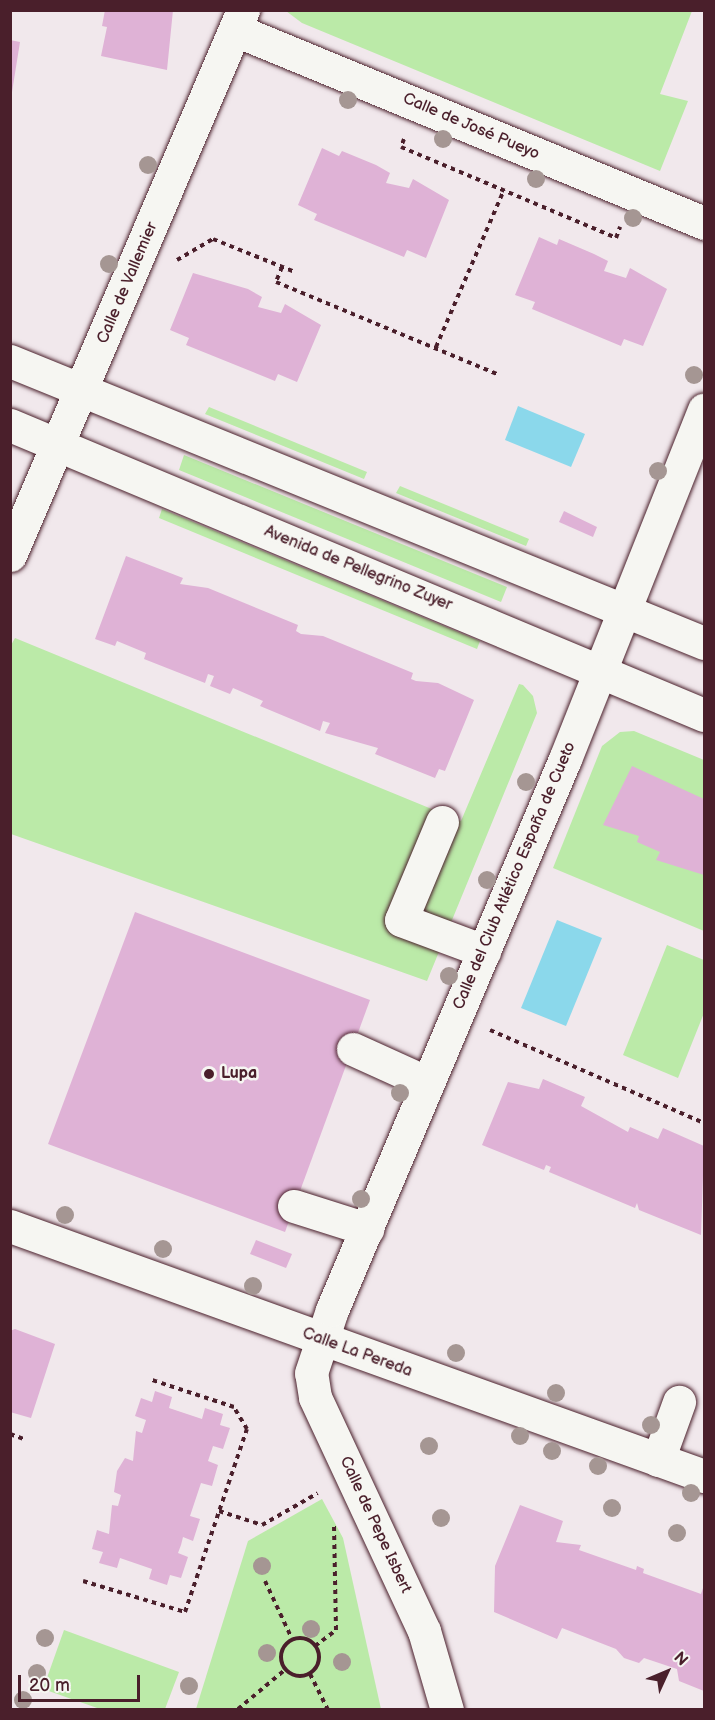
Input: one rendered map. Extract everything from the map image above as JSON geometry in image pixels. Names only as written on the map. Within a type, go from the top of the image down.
[{"type":"street","name":"Calle de José Pueyo","points":[[241,21],[705,223]]},
{"type":"street","name":"Calle de Vallemier","points":[[10,555],[56,443],[82,390],[241,21]]},
{"type":"street","points":[[10,361],[705,644]]},
{"type":"street","name":"Calle del Club Atlético España de Cueto","points":[[322,1341],[484,951],[621,609],[705,410]]},
{"type":"street","name":"Avenida de Pellegrino Zuyer","points":[[10,425],[597,673],[705,715]]},
{"type":"street","points":[[442,822],[401,920],[484,951]]},
{"type":"street","points":[[353,1048],[429,1083]]},
{"type":"street","points":[[294,1206],[367,1229]]},
{"type":"street","name":"Calle La Pereda","points":[[10,1226],[322,1341],[705,1476]]},
{"type":"street","name":"Calle de Pepe Isbert","points":[[322,1341],[311,1373],[315,1397],[424,1631],[447,1710]]},
{"type":"street","points":[[658,1460],[679,1402]]},
{"type":"path","points":[[404,139],[401,147],[616,238],[618,231]]},
{"type":"path","points":[[436,347],[504,190]]},
{"type":"path","points":[[171,258],[177,260],[213,239],[295,272]]},
{"type":"path","points":[[282,267],[276,282],[498,374]]},
{"type":"path","points":[[488,1029],[705,1123]]},
{"type":"path","points":[[83,1581],[185,1612],[247,1429],[234,1407],[148,1379]]},
{"type":"path","points":[[10,1434],[24,1439]]},
{"type":"path","points":[[219,1511],[262,1525],[319,1492]]},
{"type":"path","points":[[315,1646],[336,1630],[330,1528],[335,1525]]},
{"type":"path","points":[[265,1581],[292,1639]]},
{"type":"path","points":[[302,1638],[315,1646],[319,1659],[310,1674],[298,1676],[286,1669],[281,1655],[292,1639],[302,1638]]},
{"type":"path","points":[[238,1709],[286,1669]]},
{"type":"path","points":[[310,1674],[328,1710]]},
{"type":"green space","points":[[286,11],[692,11],[660,94],[688,101],[660,171],[302,23]]},
{"type":"green space","points":[[209,407],[367,472],[364,479],[205,414]]},
{"type":"green space","points":[[184,455],[507,587],[501,602],[179,470]]},
{"type":"green space","points":[[400,486],[529,539],[526,546],[396,493]]},
{"type":"green space","points":[[162,509],[480,641],[477,649],[159,518]]},
{"type":"green space","points":[[15,638],[461,821],[519,684],[523,685],[533,696],[537,713],[427,981],[11,834],[10,647]]},
{"type":"green space","points":[[634,731],[704,760],[704,931],[553,868],[602,746],[620,732]]},
{"type":"green space","points":[[667,945],[704,960],[704,1013],[678,1078],[623,1055]]},
{"type":"green space","points":[[322,1499],[343,1538],[381,1709],[196,1709],[248,1541]]},
{"type":"green space","points":[[64,1630],[179,1672],[165,1709],[100,1709],[43,1689]]},
{"type":"water","points":[[518,406],[585,434],[571,467],[505,440]]},
{"type":"water","points":[[557,920],[602,938],[566,1026],[521,1008]]},
{"type":"building","points":[[105,10],[173,10],[167,70],[101,56],[107,27],[102,26]]},
{"type":"building","points":[[10,40],[20,42],[12,92],[10,92]]},
{"type":"building","points":[[322,148],[339,156],[342,151],[376,165],[390,173],[386,183],[409,188],[413,179],[449,200],[426,258],[407,250],[404,257],[314,220],[317,214],[298,205]]},
{"type":"building","points":[[539,237],[557,245],[559,239],[608,261],[604,271],[626,278],[630,268],[667,289],[643,346],[624,339],[621,346],[532,309],[535,302],[515,295]]},
{"type":"building","points":[[193,273],[248,289],[262,297],[258,307],[281,313],[285,304],[321,325],[297,382],[278,374],[275,381],[186,345],[189,338],[170,330]]},
{"type":"building","points":[[564,511],[597,527],[593,537],[559,522]]},
{"type":"building","points":[[126,556],[183,578],[180,584],[208,588],[298,625],[296,631],[301,634],[323,636],[413,673],[411,679],[438,683],[474,700],[445,771],[439,769],[435,778],[375,754],[378,748],[325,733],[330,723],[323,721],[320,731],[260,706],[263,701],[233,688],[230,694],[210,686],[214,676],[208,674],[205,683],[144,659],[146,653],[117,641],[115,646],[95,639]]},
{"type":"building","points":[[632,766],[704,799],[704,875],[656,860],[660,852],[637,842],[639,836],[603,825]]},
{"type":"building","name":"Lupa","points":[[135,912],[370,1000],[285,1232],[48,1144]]},
{"type":"building","points":[[543,1079],[585,1097],[581,1106],[628,1132],[630,1127],[658,1139],[663,1128],[704,1146],[701,1235],[639,1210],[637,1203],[635,1208],[549,1172],[551,1167],[546,1165],[544,1170],[482,1145],[508,1082],[539,1089]]},
{"type":"building","points":[[256,1240],[292,1254],[286,1268],[250,1254]]},
{"type":"building","points":[[15,1329],[55,1344],[31,1418],[10,1412],[10,1331]]},
{"type":"building","points":[[155,1391],[172,1397],[169,1408],[202,1419],[205,1408],[223,1414],[220,1425],[230,1428],[223,1449],[213,1446],[208,1461],[218,1465],[212,1486],[201,1483],[190,1516],[200,1519],[193,1541],[183,1537],[178,1553],[188,1557],[181,1578],[170,1575],[167,1585],[149,1579],[152,1569],[120,1558],[117,1568],[99,1563],[103,1552],[92,1549],[97,1530],[109,1534],[112,1505],[118,1506],[121,1495],[114,1492],[117,1471],[125,1458],[133,1461],[136,1431],[142,1433],[146,1420],[135,1416],[141,1398],[152,1402]]},
{"type":"building","points":[[520,1505],[563,1521],[556,1542],[581,1545],[579,1550],[636,1570],[637,1566],[644,1569],[643,1573],[701,1594],[704,1585],[704,1691],[679,1681],[677,1669],[644,1658],[639,1663],[624,1658],[616,1649],[562,1628],[557,1639],[494,1612],[495,1566]]},
{"type":"place","name":"Lupa","points":[[209,1074]]}]
